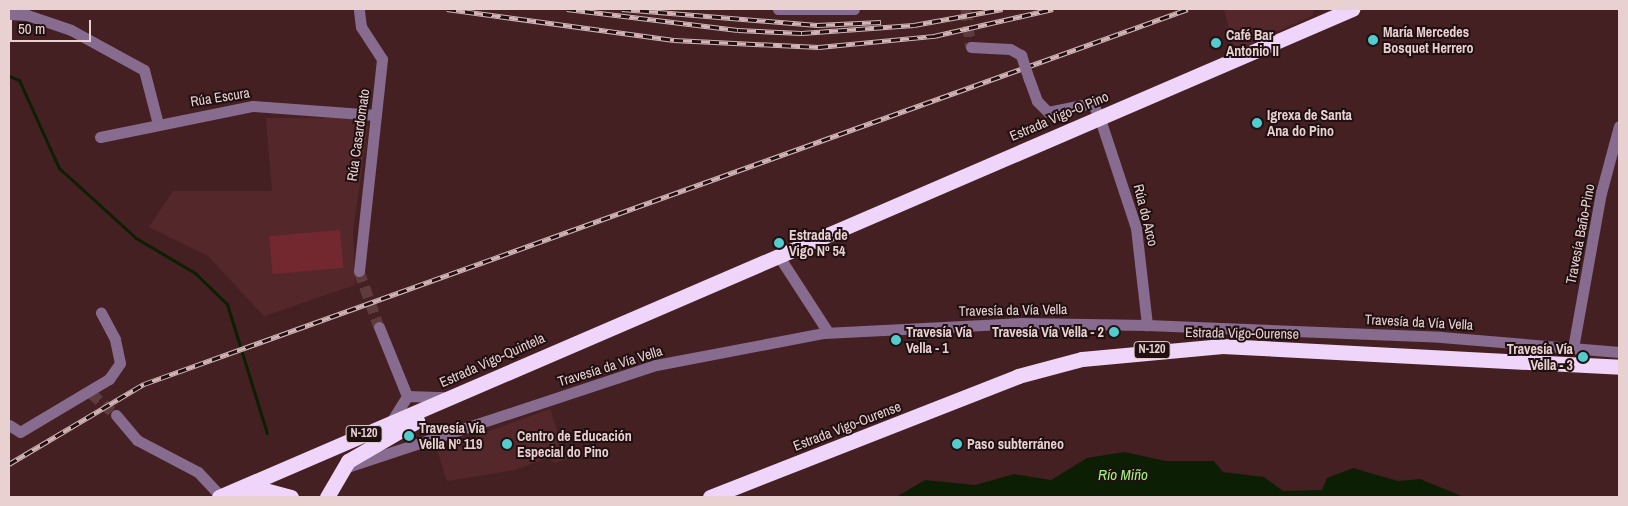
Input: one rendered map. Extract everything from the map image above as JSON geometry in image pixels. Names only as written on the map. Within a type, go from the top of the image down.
[{"type":"highway","name":"Estrada Vigo-O Pino","points":[[778,255],[1352,9]]},
{"type":"highway","name":"Estrada Vigo-Quintela","points":[[220,497],[526,362],[778,255]]},
{"type":"highway","name":"Estrada Vigo-Ourense","points":[[710,497],[1018,376],[1082,359],[1222,346],[1619,367]]},
{"type":"highway","points":[[327,497],[348,461],[415,422],[526,362]]},
{"type":"highway","points":[[242,497],[261,489],[291,497]]},
{"type":"street","points":[[778,9],[854,9]]},
{"type":"street","name":"Rúa Casardomato","points":[[359,10],[361,27],[382,59],[359,272]]},
{"type":"street","points":[[9,14],[27,15],[71,30],[144,70],[158,124]]},
{"type":"street","points":[[971,47],[1010,49],[1021,55],[1037,101],[1048,112],[1092,103],[1099,116]]},
{"type":"street","name":"Rúa Escura","points":[[100,136],[253,106],[376,115]]},
{"type":"street","name":"Rúa do Arco","points":[[1099,116],[1136,228],[1147,325]]},
{"type":"street","name":"Travesía Baño-Pino","points":[[1573,348],[1601,192],[1619,126]]},
{"type":"street","points":[[778,255],[828,332]]},
{"type":"street","points":[[9,425],[20,432],[109,379],[120,363],[115,339],[101,313]]},
{"type":"street","name":"Travesía da Vía Vella","points":[[342,469],[656,365],[828,332],[1022,323],[1147,325],[1440,337],[1619,352]]},
{"type":"street","points":[[379,327],[407,396]]},
{"type":"street","points":[[407,396],[450,397]]},
{"type":"street","points":[[391,422],[407,396]]},
{"type":"street","points":[[116,415],[137,440],[198,472],[220,497]]},
{"type":"street","points":[[415,422],[422,442]]},
{"type":"shaded area","points":[[1314,9],[1312,16],[1235,51],[1224,10]]},
{"type":"shaded area","points":[[266,118],[365,118],[368,126],[353,231],[355,285],[264,316],[208,256],[149,227],[173,191],[272,191]]},
{"type":"shaded area","points":[[340,230],[343,268],[273,274],[269,236]]},
{"type":"shaded area","name":"Centro de Educación Especial do Pino","points":[[550,409],[567,459],[555,463],[548,458],[514,470],[447,481],[437,450]]},
{"type":"water","name":"Río Miño","points":[[1124,452],[1166,461],[1214,461],[1223,472],[1264,477],[1283,491],[1322,490],[1327,478],[1353,468],[1398,481],[1420,479],[1464,497],[896,497],[925,480],[975,485],[1014,474],[1051,480],[1087,458]]},
{"type":"waterway","points":[[9,76],[19,80],[59,168],[136,238],[195,273],[227,304],[267,433]]},
{"type":"tunnel","points":[[966,9],[971,47]]},
{"type":"tunnel","points":[[359,271],[379,327]]},
{"type":"tunnel","points":[[91,393],[116,415]]},
{"type":"railway","points":[[447,9],[674,40],[819,47],[934,36],[1053,9]]},
{"type":"railway","points":[[567,9],[738,30],[802,33],[914,25],[1003,9]]},
{"type":"railway","points":[[622,9],[817,25],[881,22]]},
{"type":"railway","points":[[9,464],[144,384],[1188,9]]},
{"type":"place","name":"María Mercedes Bosquet Herrero","points":[[1373,40]]},
{"type":"place","name":"Café Bar Antonio II","points":[[1216,43]]},
{"type":"place","name":"Igrexa de Santa Ana do Pino","points":[[1257,123]]},
{"type":"place","name":"Estrada de Vigo Nº 54","points":[[779,243]]},
{"type":"place","name":"Travesía Vía Vella - 2","points":[[1114,332]]},
{"type":"place","name":"Travesía Vía Vella - 1","points":[[896,340]]},
{"type":"place","name":"Travesía Vía Vella - 3","points":[[1583,357]]},
{"type":"place","name":"Travesía Vía Vella Nº 119","points":[[409,436]]},
{"type":"place","name":"Centro de Educación Especial do Pino","points":[[507,444]]},
{"type":"place","name":"Paso subterráneo","points":[[957,444]]}]
